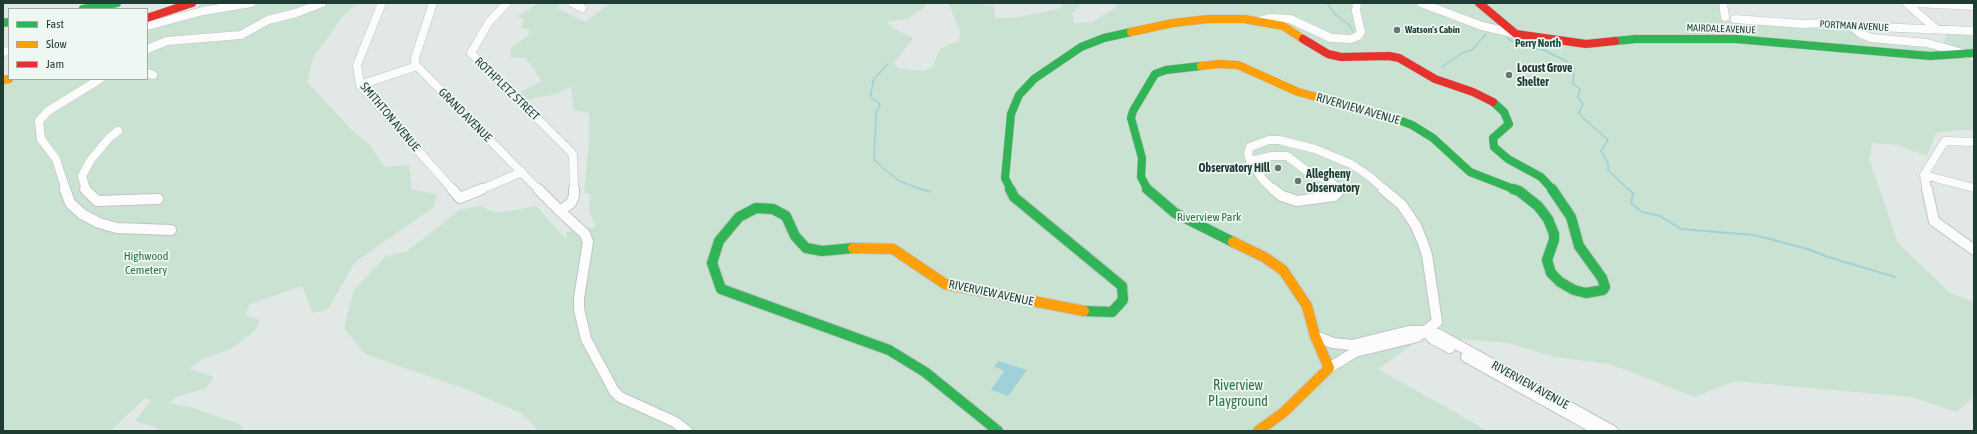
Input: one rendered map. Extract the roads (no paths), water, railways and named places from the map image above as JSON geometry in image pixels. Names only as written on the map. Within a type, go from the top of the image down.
[{"type":"street","points":[[89,8],[117,3]]},
{"type":"street","points":[[148,18],[192,3]]},
{"type":"street","points":[[148,26],[203,10],[251,3]]},
{"type":"street","points":[[148,49],[167,41],[241,35],[268,20],[296,13],[322,3]]},
{"type":"street","name":"SMITHTON AVENUE","points":[[382,3],[357,65],[360,85],[460,198],[522,172]]},
{"type":"street","points":[[360,85],[417,66],[415,58],[433,3]]},
{"type":"street","name":"ROTHPLETZ STREET","points":[[507,3],[489,22],[472,49],[472,55],[570,151],[574,161],[574,196],[571,203],[560,211]]},
{"type":"street","points":[[572,3],[582,8]]},
{"type":"street","points":[[1281,22],[1295,21],[1331,38],[1351,39],[1358,36],[1361,32],[1356,11],[1357,3]]},
{"type":"street","points":[[1421,3],[1482,26],[1516,34]]},
{"type":"street","points":[[1479,3],[1516,34]]},
{"type":"street","points":[[1723,3],[1725,17]]},
{"type":"street","points":[[1906,3],[1936,30]]},
{"type":"street","points":[[1916,3],[1974,6]]},
{"type":"street","name":"RIVERVIEW AVENUE","points":[[998,431],[925,372],[889,350],[721,289],[712,263],[719,241],[739,216],[756,208],[773,209],[786,216],[795,236],[806,248],[822,251],[850,248],[893,249],[945,284],[1072,310],[1112,312],[1123,300],[1122,286],[1014,197],[1005,178],[1010,114],[1019,95],[1034,79],[1081,47],[1104,38],[1173,23],[1201,20],[1244,19],[1281,22],[1328,54],[1354,58],[1381,56],[1399,58],[1435,79],[1473,92],[1495,103],[1504,112],[1509,124],[1493,138],[1492,140],[1494,147],[1508,159],[1541,177],[1553,190],[1571,217],[1579,246],[1605,283],[1603,290],[1586,293],[1574,290],[1560,282],[1551,273],[1547,260],[1554,234],[1548,219],[1538,206],[1519,192],[1485,180],[1470,172],[1433,138],[1412,125],[1368,109],[1298,92],[1238,65],[1219,64],[1181,67],[1155,74],[1133,111],[1131,118],[1142,158],[1141,177],[1149,192],[1175,213],[1264,257],[1283,270],[1307,306],[1315,336],[1329,368]]},
{"type":"street","name":"PORTMAN AVENUE","points":[[1735,19],[1803,24],[1832,23],[1851,26],[1974,31]]},
{"type":"street","points":[[1851,26],[1861,34],[1871,38],[1927,43],[1970,54]]},
{"type":"street","name":"MAIRDALE AVENUE","points":[[1516,34],[1586,44],[1636,39],[1736,39],[1930,56],[1970,54]]},
{"type":"street","name":"GRAND AVENUE","points":[[417,66],[584,234],[588,242],[588,250],[579,298],[579,310],[586,339],[614,390],[620,397],[675,422],[687,431]]},
{"type":"street","points":[[98,80],[48,111],[39,121],[41,139],[56,160],[70,203],[82,214],[99,223],[117,228],[171,230]]},
{"type":"street","points":[[118,131],[90,161],[82,176],[84,187],[97,201],[158,199]]},
{"type":"street","points":[[98,137],[106,144]]},
{"type":"street","points":[[1250,161],[1272,156],[1287,156],[1308,172],[1334,183],[1338,192],[1334,196],[1303,201],[1289,199],[1269,186],[1254,169],[1250,161],[1248,153],[1250,147],[1268,140],[1290,142],[1315,149],[1351,164],[1388,191],[1402,205],[1416,226],[1427,255],[1438,322],[1418,337],[1355,352],[1329,368],[1284,412],[1258,431]]},
{"type":"street","points":[[1974,142],[1945,141],[1924,175],[1934,221],[1974,250]]},
{"type":"street","points":[[1924,175],[1974,188]]},
{"type":"street","name":"RIVERVIEW AVENUE","points":[[1315,336],[1333,343],[1352,345],[1409,331],[1425,331],[1438,334],[1613,431]]},
{"type":"street","name":"RIVERVIEW AVENUE","points":[[1425,331],[1432,338],[1599,431]]},
{"type":"water","points":[[999,361],[1027,370],[1008,396],[991,390],[1004,371],[994,366]]},
{"type":"waterway","points":[[1327,3],[1335,14],[1348,24],[1353,31]]},
{"type":"waterway","points":[[1442,67],[1462,53],[1472,50],[1486,34]]},
{"type":"waterway","points":[[1507,38],[1518,45],[1544,50],[1568,62],[1574,68],[1573,84],[1580,89],[1578,97],[1583,104],[1579,112],[1581,116],[1608,140],[1601,151],[1608,162],[1608,170],[1629,190]]},
{"type":"waterway","points":[[888,64],[874,79],[870,97],[880,104],[876,114],[874,160],[899,181],[923,190]]},
{"type":"waterway","points":[[921,189],[930,192]]},
{"type":"waterway","points":[[1629,189],[1633,194],[1631,203],[1642,212],[1660,216],[1681,229],[1754,235],[1808,249],[1828,257],[1895,277]]},
{"type":"place","name":"Watson's Cabin","points":[[1397,30]]},
{"type":"place","name":"Locust Grove Shelter","points":[[1509,75]]},
{"type":"place","name":"Observatory Hill","points":[[1278,168]]},
{"type":"place","name":"Allegheny Observatory","points":[[1298,181]]},
{"type":"district","name":"Perry North","points":[[1538,44]]},
{"type":"park label","name":"Riverview Park","points":[[1209,217]]},
{"type":"park label","name":"Highwood Cemetery","points":[[146,263]]},
{"type":"park label","name":"Riverview Playground","points":[[1238,394]]}]
